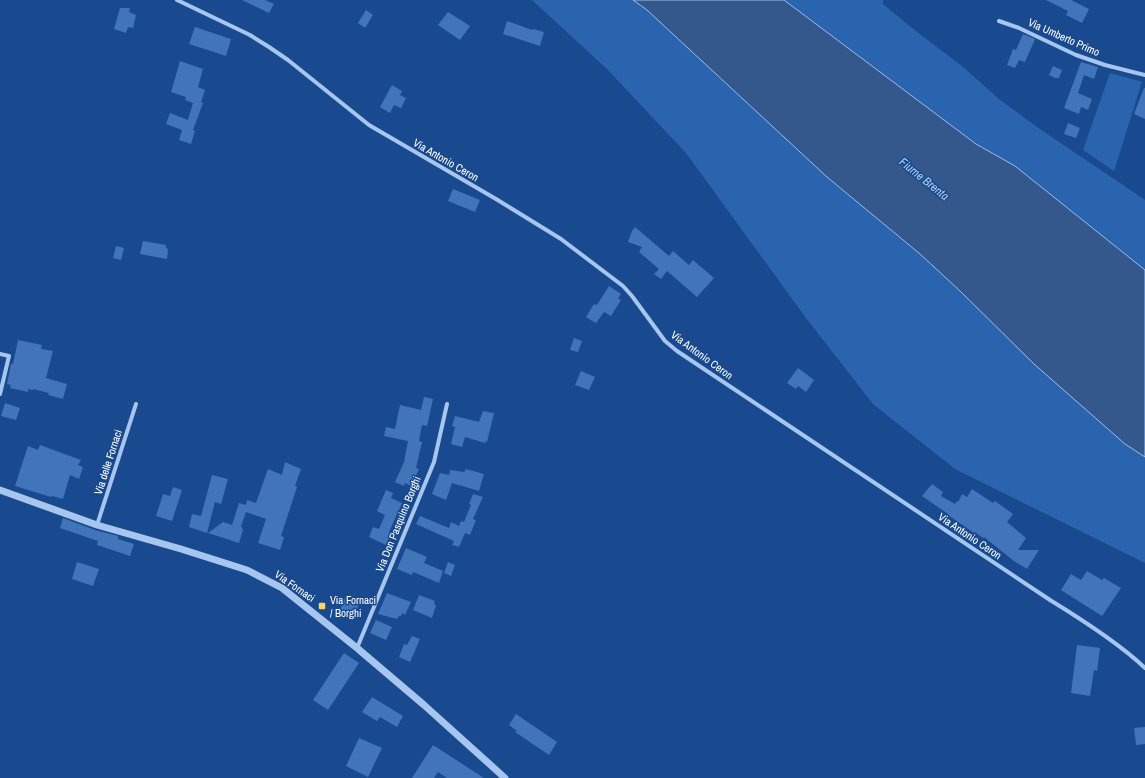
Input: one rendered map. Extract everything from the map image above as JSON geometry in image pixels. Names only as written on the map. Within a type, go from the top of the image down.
[{"type":"street","name":"Via Antonio Ceron","points":[[177,0],[270,47],[369,125],[561,239],[628,291],[641,306],[665,341],[677,351],[1074,616],[1120,648],[1145,668]]},
{"type":"street","name":"Via Umberto Primo","points":[[1000,21],[1019,28],[1076,55],[1105,65],[1145,75]]},
{"type":"street","points":[[0,354],[9,356],[0,394]]},
{"type":"street","name":"Via delle Fornaci","points":[[97,525],[136,404]]},
{"type":"street","name":"Via Don Pasquino Borghi","points":[[357,648],[434,462],[447,404]]},
{"type":"street","name":"Via Fornaci","points":[[0,490],[97,525],[181,549],[253,573],[282,588],[357,648],[424,705],[505,778]]},
{"type":"shaded area","points":[[532,0],[633,0],[647,10],[827,177],[920,254],[1125,444],[1145,457],[1145,563],[955,469],[873,404],[806,318],[686,153],[608,70]]},
{"type":"shaded area","points":[[784,0],[883,0],[883,4],[962,66],[999,99],[1037,127],[1145,200],[1145,270],[1015,166],[976,144]]},
{"type":"shaded area","points":[[1110,73],[1142,82],[1114,171],[1083,150]]},
{"type":"water","name":"Fiume Brenta","points":[[633,0],[784,0],[976,144],[1015,166],[1145,270],[1145,457],[1125,444],[1034,364],[920,254],[827,177],[647,10]]},
{"type":"building","points":[[242,0],[265,0],[274,4],[269,13]]},
{"type":"building","points":[[1046,0],[1071,0],[1089,9],[1082,23],[1066,15],[1068,11]]},
{"type":"building","points":[[120,8],[130,8],[129,12],[136,15],[133,28],[128,27],[126,33],[114,29]]},
{"type":"building","points":[[366,10],[373,15],[365,28],[358,23]]},
{"type":"building","points":[[448,12],[470,26],[460,40],[438,25]]},
{"type":"building","points":[[507,21],[532,30],[544,32],[540,46],[503,34]]},
{"type":"building","points":[[195,27],[231,39],[226,56],[189,44]]},
{"type":"building","points":[[1023,34],[1035,39],[1025,62],[1019,60],[1015,68],[1007,65],[1013,49],[1016,50]]},
{"type":"building","points":[[180,61],[203,69],[198,87],[205,90],[201,102],[203,103],[193,130],[195,131],[191,144],[179,140],[182,130],[166,124],[170,113],[188,120],[193,103],[185,100],[186,97],[171,92]]},
{"type":"building","points":[[1081,62],[1098,67],[1094,79],[1084,75],[1078,93],[1092,99],[1088,110],[1081,107],[1079,114],[1064,108]]},
{"type":"building","points":[[1053,66],[1062,70],[1059,78],[1049,75]]},
{"type":"building","points":[[392,85],[402,91],[400,95],[406,98],[401,108],[394,105],[390,113],[380,107]]},
{"type":"building","points":[[1145,88],[1145,119],[1134,114]]},
{"type":"building","points":[[1068,123],[1080,128],[1076,138],[1064,134]]},
{"type":"building","points":[[453,189],[480,200],[475,212],[448,201]]},
{"type":"building","points":[[635,227],[669,256],[673,251],[689,265],[693,260],[714,278],[697,297],[667,271],[661,279],[654,274],[659,269],[639,252],[642,247],[628,242]]},
{"type":"building","points":[[143,241],[166,245],[166,248],[168,249],[167,259],[140,254]]},
{"type":"building","points":[[116,246],[124,248],[121,260],[113,258]]},
{"type":"building","points":[[609,286],[621,294],[618,298],[621,300],[611,316],[604,312],[596,323],[586,317],[594,304],[597,305]]},
{"type":"building","points":[[574,338],[582,341],[578,352],[570,350]]},
{"type":"building","points":[[18,340],[42,345],[41,349],[53,351],[46,378],[67,384],[63,399],[48,395],[49,393],[33,389],[28,389],[28,392],[10,388],[11,385],[7,384]]},
{"type":"building","points":[[798,368],[814,380],[806,392],[798,386],[796,389],[787,383]]},
{"type":"building","points":[[581,371],[595,377],[589,390],[575,385]]},
{"type":"building","points":[[424,397],[433,399],[427,426],[422,425],[419,441],[422,442],[416,468],[419,469],[411,486],[405,483],[404,486],[395,482],[404,462],[408,441],[384,436],[386,427],[395,429],[400,405],[421,410]]},
{"type":"building","points":[[5,403],[20,408],[16,420],[1,416]]},
{"type":"building","points":[[483,411],[494,413],[487,442],[486,441],[485,443],[465,437],[462,447],[451,444],[455,427],[452,426],[455,416],[479,422]]},
{"type":"building","points":[[40,445],[81,460],[78,465],[83,467],[79,479],[70,475],[63,499],[51,497],[15,486],[28,446],[38,450]]},
{"type":"building","points":[[285,462],[301,469],[295,486],[297,487],[281,536],[284,537],[280,550],[258,543],[266,519],[246,512],[241,526],[243,530],[239,543],[208,533],[223,522],[232,525],[239,503],[246,505],[247,500],[256,503],[268,469],[282,475]]},
{"type":"building","points":[[466,469],[484,474],[479,491],[452,483],[446,500],[432,494],[440,473],[449,475],[450,470],[464,472]]},
{"type":"building","points":[[212,475],[228,479],[221,504],[215,502],[207,533],[189,527],[192,514],[201,516]]},
{"type":"building","points":[[932,484],[943,492],[941,496],[955,504],[957,501],[958,502],[962,494],[967,497],[972,489],[993,503],[995,501],[1013,514],[1007,522],[1026,538],[1018,550],[1039,550],[1027,569],[1014,561],[984,537],[983,538],[975,532],[974,533],[922,496]]},
{"type":"building","points":[[173,487],[182,490],[172,521],[156,516],[163,494],[170,496]]},
{"type":"building","points":[[386,490],[393,493],[391,498],[402,503],[389,532],[391,532],[386,545],[369,537],[373,527],[379,529],[385,515],[377,511]]},
{"type":"building","points":[[473,494],[483,497],[473,519],[476,520],[470,535],[465,533],[459,547],[452,545],[454,541],[416,524],[420,516],[449,528],[451,522],[459,526],[461,521],[464,522],[471,505],[469,504]]},
{"type":"building","points":[[63,518],[95,530],[118,536],[118,539],[134,544],[130,556],[97,545],[98,541],[60,528]]},
{"type":"building","points":[[406,548],[427,557],[424,563],[443,571],[439,583],[413,572],[412,575],[397,569]]},
{"type":"building","points":[[77,562],[99,569],[93,586],[72,579]]},
{"type":"building","points":[[448,562],[455,565],[451,576],[444,573]]},
{"type":"building","points":[[1087,571],[1102,580],[1104,578],[1121,588],[1102,616],[1061,590],[1071,574],[1081,580]]},
{"type":"building","points":[[387,593],[411,602],[405,615],[402,613],[397,619],[378,614]]},
{"type":"building","points":[[419,595],[435,601],[434,604],[436,605],[432,618],[413,610]]},
{"type":"building","points":[[346,596],[360,602],[353,618],[339,612]]},
{"type":"building","points":[[376,620],[392,627],[386,640],[370,633]]},
{"type":"building","points":[[412,636],[420,639],[410,662],[399,657],[404,644],[407,645]]},
{"type":"building","points":[[1077,645],[1100,648],[1097,671],[1094,670],[1090,696],[1071,693]]},
{"type":"building","points":[[344,653],[359,663],[328,710],[313,700]]},
{"type":"building","points":[[372,697],[403,716],[397,727],[380,717],[377,721],[362,712]]},
{"type":"building","points":[[516,714],[557,742],[549,755],[515,732],[517,731],[509,725]]},
{"type":"building","points":[[1145,727],[1145,744],[1136,745],[1134,728]]},
{"type":"building","points":[[359,738],[382,748],[368,777],[346,766]]},
{"type":"building","points":[[433,745],[484,778],[447,778],[438,772],[434,778],[412,778]]},
{"type":"place","name":"Via Fornaci / Borghi","points":[[322,606]]}]
